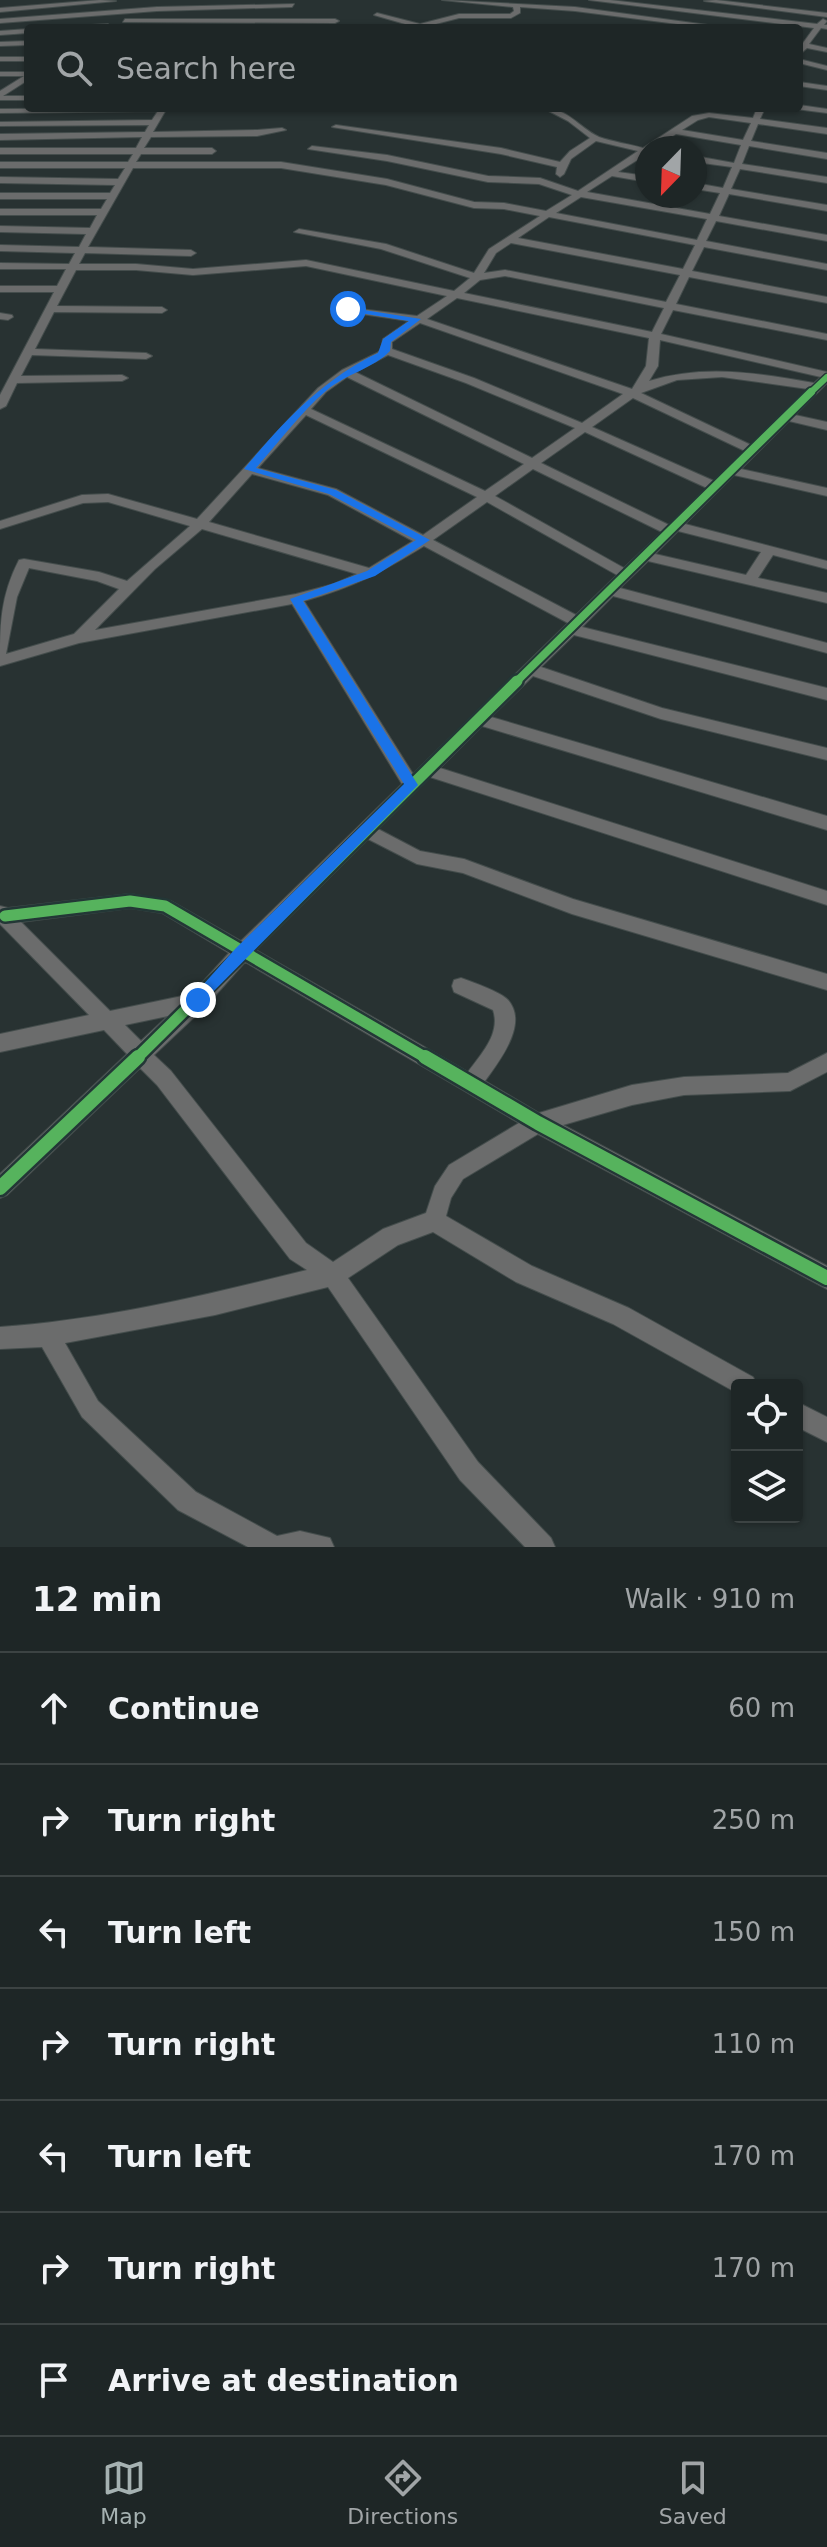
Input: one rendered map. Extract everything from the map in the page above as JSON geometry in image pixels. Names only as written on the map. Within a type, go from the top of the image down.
[{"type":"street","points":[[111,24],[149,0]]},
{"type":"street","points":[[445,0],[515,2],[686,24]]},
{"type":"street","points":[[592,0],[650,4],[798,24]]},
{"type":"street","points":[[717,24],[709,12],[707,0],[827,16]]},
{"type":"street","points":[[0,10],[119,1]]},
{"type":"street","points":[[434,24],[459,16],[511,16],[518,12],[515,2]]},
{"type":"street","points":[[803,2],[827,7]]},
{"type":"street","points":[[597,13],[608,3]]},
{"type":"street","points":[[0,21],[131,11],[292,5]]},
{"type":"street","points":[[212,7],[204,24],[335,21]]},
{"type":"street","points":[[377,15],[412,24]]},
{"type":"street","points":[[803,44],[827,16]]},
{"type":"street","points":[[803,25],[827,27]]},
{"type":"street","points":[[0,33],[24,31]]},
{"type":"street","points":[[0,44],[24,43]]},
{"type":"street","points":[[803,48],[827,50]]},
{"type":"street","points":[[0,59],[24,59]]},
{"type":"street","points":[[803,62],[827,68]]},
{"type":"street","points":[[0,74],[24,76]]},
{"type":"street","points":[[4,91],[24,78]]},
{"type":"street","points":[[803,85],[827,88]]},
{"type":"street","points":[[4,91],[24,87]]},
{"type":"street","points":[[4,91],[24,97]]},
{"type":"street","points":[[803,108],[827,111]]},
{"type":"street","points":[[0,111],[24,111]]},
{"type":"street","points":[[0,406],[60,289],[161,112]]},
{"type":"street","points":[[556,112],[571,119],[595,138],[635,147]]},
{"type":"street","points":[[699,112],[827,131]]},
{"type":"street","points":[[635,392],[652,366],[655,336],[714,217],[758,112]]},
{"type":"street","points":[[665,136],[709,115]]},
{"type":"street","points":[[0,124],[155,122]]},
{"type":"street","points":[[336,127],[501,151],[561,165]]},
{"type":"street","points":[[0,137],[282,130]]},
{"type":"street","points":[[672,131],[827,156]]},
{"type":"street","points":[[561,165],[595,138]]},
{"type":"street","points":[[312,149],[387,158],[488,179],[524,179],[576,193],[827,238]]},
{"type":"street","points":[[0,151],[212,151]]},
{"type":"street","points":[[477,277],[492,251],[635,157]]},
{"type":"street","points":[[707,161],[827,180]]},
{"type":"street","points":[[0,165],[281,165],[387,182],[474,205],[504,206],[827,267]]},
{"type":"street","points":[[561,165],[562,187]]},
{"type":"street","points":[[609,173],[635,177]]},
{"type":"street","points":[[0,180],[122,182]]},
{"type":"street","points":[[707,188],[827,208]]},
{"type":"street","points":[[0,196],[114,196]]},
{"type":"street","points":[[0,212],[104,212]]},
{"type":"street","points":[[0,229],[94,231]]},
{"type":"street","points":[[299,232],[383,246],[477,277]]},
{"type":"street","points":[[508,239],[827,300]]},
{"type":"street","points":[[0,248],[191,253]]},
{"type":"street","points":[[0,266],[193,272],[297,262],[655,336],[823,380]]},
{"type":"street","points":[[386,351],[387,341],[477,277],[505,273],[670,303],[827,337]]},
{"type":"street","points":[[0,289],[60,289]]},
{"type":"street","points":[[50,309],[162,310]]},
{"type":"street","points":[[348,309],[417,319],[635,392],[753,450]]},
{"type":"street","points":[[79,638],[129,587],[199,525],[273,440],[322,390],[346,372],[386,351],[449,372],[583,427],[716,487]]},
{"type":"street","points":[[27,352],[146,356]]},
{"type":"street","points":[[652,366],[672,377]]},
{"type":"street","points":[[0,369],[16,374],[122,378]]},
{"type":"street","points":[[346,372],[674,528],[827,565]]},
{"type":"street","points":[[0,661],[79,638],[296,599],[339,587],[371,573],[424,540],[635,392],[672,377],[745,375],[823,380]]},
{"type":"street","points":[[0,1188],[198,1000],[241,953],[823,380]]},
{"type":"street","points":[[305,410],[484,495],[625,574]]},
{"type":"street","points":[[787,417],[827,426]]},
{"type":"street","points":[[249,469],[332,492],[574,625],[827,694]]},
{"type":"street","points":[[732,471],[827,492]]},
{"type":"street","points":[[0,525],[82,499],[108,498],[166,512],[199,525],[371,573]]},
{"type":"street","points":[[750,579],[769,551]]},
{"type":"street","points":[[645,556],[827,598]]},
{"type":"street","points":[[0,652],[10,597],[24,563],[99,577],[129,587]]},
{"type":"street","points":[[609,590],[827,648]]},
{"type":"street","points":[[296,599],[411,785]]},
{"type":"street","points":[[529,669],[661,713],[827,754]]},
{"type":"street","points":[[479,719],[827,823]]},
{"type":"street","points":[[427,770],[827,898]]},
{"type":"street","points":[[366,830],[417,857],[464,866],[559,902],[827,982]]},
{"type":"street","points":[[2,914],[150,901],[165,906],[241,953],[538,1123],[827,1278]]},
{"type":"street","points":[[2,914],[141,1051],[227,1156],[298,1251],[333,1275],[469,1471],[542,1547]]},
{"type":"street","points":[[461,986],[500,1004],[505,1016],[502,1036],[471,1084]]},
{"type":"street","points":[[0,1043],[198,1000]]},
{"type":"street","points":[[434,1221],[442,1193],[456,1172],[538,1123],[632,1095],[684,1086],[790,1082],[827,1062]]},
{"type":"street","points":[[0,1338],[48,1335],[215,1304],[333,1275],[391,1237],[434,1221]]},
{"type":"street","points":[[434,1221],[524,1274],[621,1316],[734,1379]]},
{"type":"street","points":[[48,1335],[90,1409],[187,1501],[273,1547]]},
{"type":"street","points":[[803,1417],[827,1430]]},
{"type":"street","points":[[280,1547],[300,1544],[321,1547]]},
{"type":"cycle path","points":[[0,1188],[198,1000],[241,953],[827,377]]},
{"type":"cycle path","points":[[5,916],[130,901],[165,906],[538,1123],[827,1278]]},
{"type":"route","points":[[198,1000],[241,953],[411,785],[388,744],[346,686],[296,599],[339,587],[371,573],[424,540],[332,492],[249,469],[322,390],[346,372],[381,355],[386,351],[387,341],[417,319],[348,309]]}]
